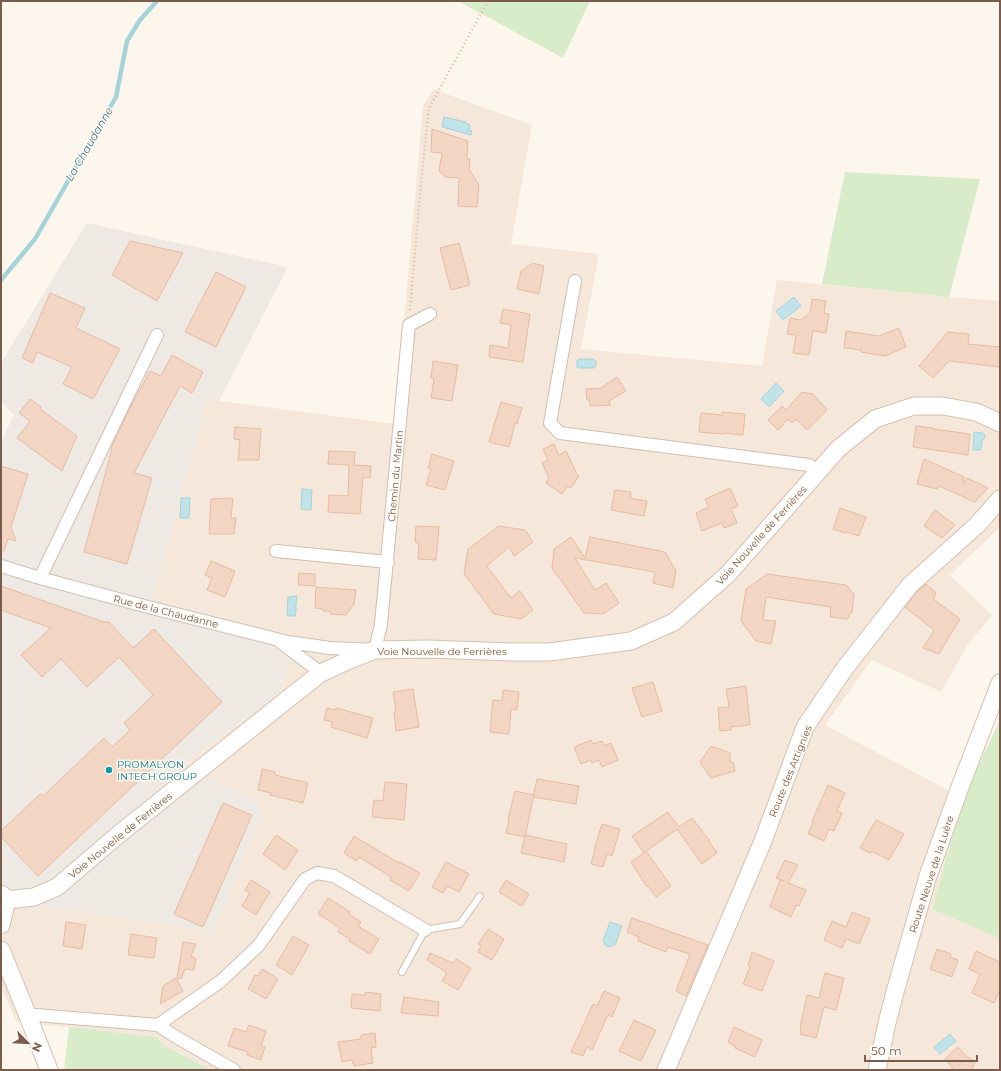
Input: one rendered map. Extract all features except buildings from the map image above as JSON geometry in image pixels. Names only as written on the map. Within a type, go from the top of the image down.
[{"type":"street","points":[[575,281],[550,423],[560,432],[809,465],[818,472]]},
{"type":"street","points":[[409,325],[430,314]]},
{"type":"street","name":"Chemin du Martin","points":[[375,650],[382,624],[409,325]]},
{"type":"street","points":[[40,578],[157,335]]},
{"type":"street","name":"Voie Nouvelle de Ferrières","points":[[4,896],[16,899],[34,897],[57,887],[118,835],[321,673],[375,650],[549,652],[631,641],[674,622],[723,579],[838,449],[875,420],[914,406],[943,406],[976,412],[1000,423]]},
{"type":"street","name":"Route des Attignies","points":[[669,1068],[763,841],[805,727],[845,668],[910,585],[977,526],[1000,499]]},
{"type":"street","points":[[276,551],[388,562]]},
{"type":"street","name":"Rue de la Chaudanne","points":[[1,566],[148,607],[274,638],[321,673]]},
{"type":"street","points":[[274,638],[288,642],[330,648],[375,650]]},
{"type":"street","name":"Route Neuve de la Luère","points":[[877,1070],[887,1023],[928,876],[1000,683]]},
{"type":"street","points":[[158,1025],[221,981],[259,945],[305,879],[317,873],[334,876],[425,930]]},
{"type":"street","points":[[1,925],[4,896]]},
{"type":"street","points":[[1,950],[49,1070]]},
{"type":"street","points":[[28,1016],[36,1015],[158,1025],[234,1070]]},
{"type":"lane","points":[[402,972],[425,930],[460,924],[480,896]]},
{"type":"path","points":[[409,325],[418,212],[429,108],[488,1]]},
{"type":"shaded area","points":[[433,89],[532,125],[511,244],[599,254],[581,349],[762,366],[777,280],[1000,301],[1000,531],[997,530],[950,575],[992,615],[967,646],[941,692],[872,660],[825,725],[963,798],[932,909],[1000,939],[1000,1070],[211,1070],[165,1046],[157,1037],[17,1023],[1,987],[1,899],[213,932],[184,765],[280,692],[149,611],[206,401],[219,401],[395,424],[423,106]]},
{"type":"shaded area","points":[[87,223],[288,267],[219,401],[206,401],[149,611],[274,645],[290,660],[280,692],[184,765],[264,806],[214,932],[1,899],[1,442],[14,415],[1,401],[1,363]]},
{"type":"green space","points":[[458,1],[590,1],[563,58]]},
{"type":"green space","points":[[845,172],[980,179],[949,297],[822,284]]},
{"type":"green space","points":[[1000,720],[1000,939],[932,909],[963,798]]},
{"type":"green space","points":[[69,1027],[157,1037],[165,1046],[211,1070],[64,1070]]},
{"type":"water","points":[[444,117],[466,122],[470,125],[469,130],[472,131],[471,135],[442,127]]},
{"type":"water","points":[[794,297],[801,306],[783,320],[776,311]]},
{"type":"water","points":[[593,359],[596,361],[596,365],[594,368],[579,368],[577,367],[577,360]]},
{"type":"water","points":[[776,383],[784,391],[769,407],[761,399]]},
{"type":"water","points":[[974,432],[983,433],[985,435],[985,438],[982,440],[981,450],[973,450]]},
{"type":"water","points":[[302,489],[312,490],[311,510],[301,509]]},
{"type":"water","points":[[181,498],[190,498],[189,518],[180,518]]},
{"type":"water","points":[[297,596],[295,616],[288,616],[288,597]]},
{"type":"water","points":[[610,922],[622,926],[615,945],[609,947],[605,945],[603,941]]},
{"type":"water","points":[[950,1034],[956,1041],[940,1054],[934,1047]]},
{"type":"waterway","name":"La Chaudanne","points":[[1,280],[35,239],[116,97],[127,41],[140,20],[157,1]]},
{"type":"place","name":"PROMALYON INTECH GROUP","points":[[109,770]]}]
